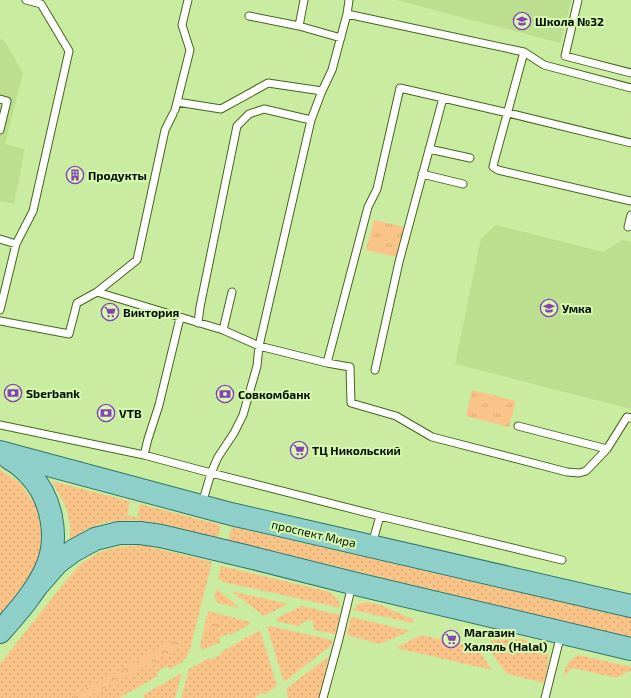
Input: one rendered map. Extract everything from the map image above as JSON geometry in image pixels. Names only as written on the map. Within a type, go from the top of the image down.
[{"type":"main road","name":"проспект Мира","points":[[0,452],[231,514],[630,604]]},
{"type":"main road","points":[[0,452],[17,463],[31,475],[50,508],[53,529],[53,547],[48,564],[37,586]]},
{"type":"main road","points":[[0,632],[12,619],[37,586],[58,563],[73,551],[96,539],[120,533],[140,533],[161,536],[221,550],[352,583],[631,649]]},
{"type":"lane","points":[[0,310],[16,244],[33,211],[69,51],[41,4],[26,0]]},
{"type":"lane","points":[[0,321],[69,334],[77,303],[97,292],[137,260],[164,130],[174,112],[190,50],[182,25],[188,0]]},
{"type":"lane","points":[[299,26],[304,0]]},
{"type":"lane","points":[[202,506],[211,473],[218,457],[234,433],[243,414],[257,366],[259,346],[311,120],[332,70],[342,38],[349,0]]},
{"type":"lane","points":[[578,0],[565,56],[631,73]]},
{"type":"lane","points":[[347,14],[524,52],[544,65],[631,88]]},
{"type":"lane","points":[[249,16],[299,26],[342,38]]},
{"type":"lane","points":[[524,52],[493,167],[498,170],[631,201]]},
{"type":"lane","points":[[176,102],[221,109],[268,83],[322,91]]},
{"type":"lane","points":[[327,363],[368,207],[377,189],[400,88],[508,112],[631,143]]},
{"type":"lane","points":[[375,370],[399,262],[442,98]]},
{"type":"lane","points":[[0,99],[7,101],[0,130]]},
{"type":"lane","points":[[198,323],[236,126],[249,114],[264,109],[311,120]]},
{"type":"lane","points":[[429,149],[470,158]]},
{"type":"lane","points":[[422,174],[463,184]]},
{"type":"lane","points":[[628,227],[631,215]]},
{"type":"lane","points":[[0,239],[16,244]]},
{"type":"lane","points":[[97,292],[223,330],[259,346],[327,363],[350,367],[351,403],[396,416],[432,438],[567,472],[579,473],[586,471],[607,449],[627,417],[631,418]]},
{"type":"lane","points":[[223,330],[232,292]]},
{"type":"lane","points":[[144,455],[159,405],[180,318]]},
{"type":"lane","points":[[0,425],[144,455],[380,516],[562,560]]},
{"type":"lane","points":[[518,426],[607,449]]},
{"type":"lane","points":[[372,546],[380,516]]},
{"type":"lane","points":[[323,698],[352,583]]},
{"type":"lane","points":[[545,698],[561,632]]},
{"type":"shaded area","name":"Школа №32","points":[[396,0],[571,0],[560,43]]},
{"type":"shaded area","points":[[0,39],[4,40],[23,73],[5,144],[25,149],[14,204],[0,201]]},
{"type":"shaded area","name":"Умка","points":[[496,225],[603,252],[622,240],[631,242],[631,409],[455,364],[481,238]]},
{"type":"green space","points":[[374,220],[404,227],[397,257],[366,250]]},
{"type":"green space","points":[[472,390],[516,401],[509,427],[466,416]]},
{"type":"green space","points":[[0,469],[20,483],[36,506],[43,527],[43,552],[36,575],[0,619]]},
{"type":"green space","points":[[52,481],[221,525],[218,538],[149,522],[131,520],[114,521],[96,525],[70,540],[70,524],[66,507]],"holes":[[[130,502],[140,504],[137,518],[127,515]]]},
{"type":"green space","points":[[232,527],[631,618],[631,638],[228,540]]},
{"type":"green space","points":[[143,545],[212,562],[189,653],[184,661],[170,669],[167,666],[157,672],[158,676],[119,698],[0,698],[0,664],[69,577],[82,563],[100,552],[118,547]]},
{"type":"green space","points":[[221,566],[330,592],[338,600],[341,608],[223,582],[218,578]]},
{"type":"green space","points":[[217,589],[240,608],[218,603],[214,597]]},
{"type":"green space","points":[[231,591],[288,604],[264,616]]},
{"type":"green space","points":[[366,602],[381,605],[414,620],[413,623],[353,610],[359,604]]},
{"type":"green space","points":[[302,606],[340,615],[335,634],[314,630],[313,621],[311,620],[305,621],[299,626],[276,621],[277,618]]},
{"type":"green space","points":[[208,611],[250,622],[250,624],[231,635],[230,633],[219,638],[221,642],[202,650],[200,646]]},
{"type":"green space","points":[[218,616],[219,623],[213,628],[205,631],[208,619]]},
{"type":"green space","points":[[351,617],[410,631],[380,644],[347,635]]},
{"type":"green space","points":[[270,626],[332,640],[332,645],[284,682],[267,627]]},
{"type":"green space","points":[[260,630],[277,686],[264,695],[262,692],[255,698],[181,698],[189,669],[209,658],[210,660],[222,654],[221,652]]},
{"type":"green space","points":[[421,635],[477,648],[492,670],[396,648]]},
{"type":"green space","points":[[176,639],[182,639],[174,651],[86,698],[70,698]]},
{"type":"green space","points":[[522,639],[541,645],[547,652],[548,662],[544,683],[507,674],[489,650],[491,640]]},
{"type":"green space","points":[[579,655],[631,667],[631,670],[617,678],[573,668],[564,676],[568,663]]},
{"type":"green space","points":[[329,656],[319,698],[288,698],[286,689]]},
{"type":"green space","points":[[182,673],[175,698],[144,698],[143,695]]},
{"type":"place","name":"Школа №32","points":[[522,21]]},
{"type":"place","name":"Продукты","points":[[75,175]]},
{"type":"place","name":"Умка","points":[[549,308]]},
{"type":"place","name":"Виктория","points":[[110,312]]},
{"type":"place","name":"Sberbank","points":[[13,393]]},
{"type":"place","name":"Совкомбанк","points":[[225,394]]},
{"type":"place","name":"VTB","points":[[106,413]]},
{"type":"place","name":"ТЦ Никольский","points":[[299,450]]},
{"type":"place","name":"Магазин Халяль (Halal)","points":[[451,639]]}]
